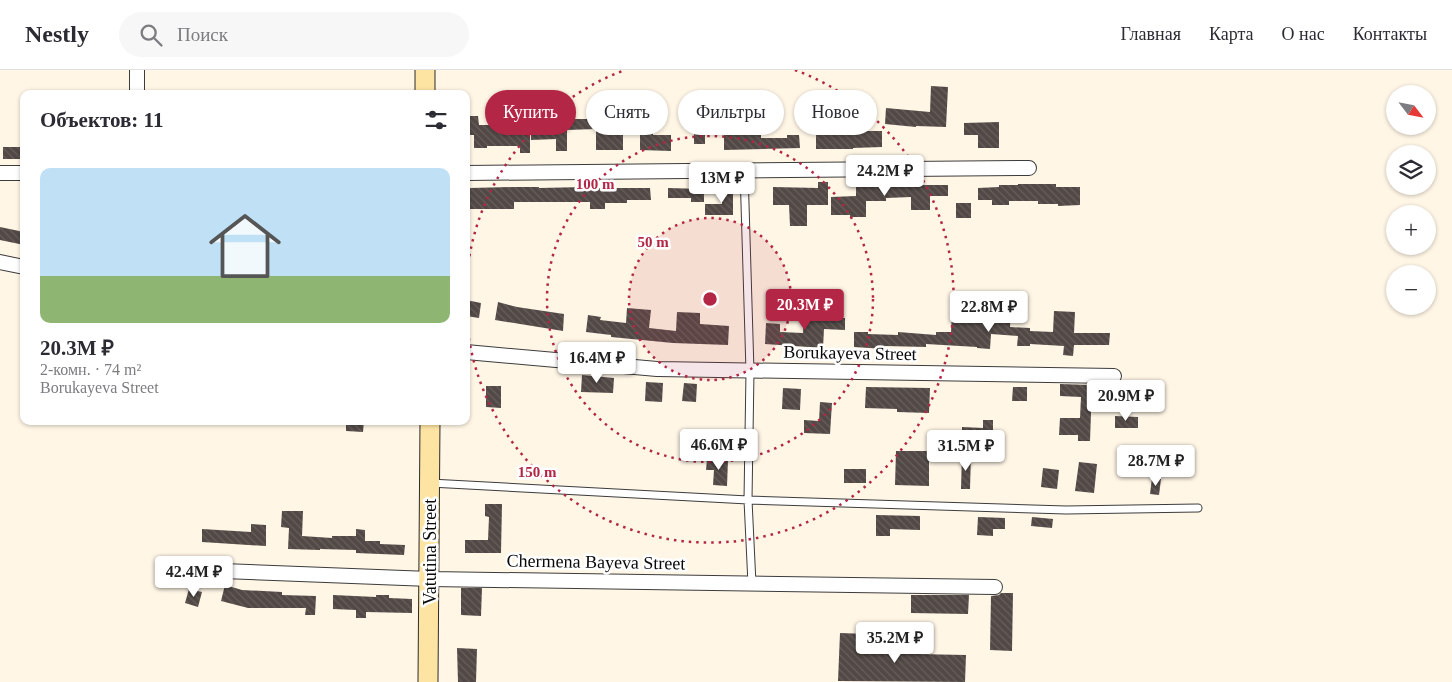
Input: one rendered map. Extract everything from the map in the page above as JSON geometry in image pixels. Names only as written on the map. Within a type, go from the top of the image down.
[{"type":"street","points":[[137,70],[137,90]]},
{"type":"street","points":[[425,70],[425,90]]},
{"type":"street","points":[[470,172],[1029,168]]},
{"type":"street","points":[[0,173],[20,173]]},
{"type":"street","points":[[0,262],[20,266]]},
{"type":"street","name":"Borukayeva Street","points":[[470,352],[657,369],[1114,376]]},
{"type":"street","name":"Vatutina Street","points":[[428,682],[430,425]]},
{"type":"street","name":"Chermena Bayeva Street","points":[[196,570],[430,579],[995,587]]},
{"type":"lane","points":[[744,170],[750,371],[748,500],[752,584]]},
{"type":"lane","points":[[430,483],[748,500],[1066,510],[1198,508]]},
{"type":"building","points":[[931,86],[948,87],[946,127],[885,124],[886,108],[930,112]]},
{"type":"building","points":[[470,116],[478,116],[479,125],[485,125],[485,135],[530,135],[530,153],[520,153],[520,146],[474,148],[474,135],[470,135]]},
{"type":"building","points":[[576,119],[586,119],[586,129],[576,130]]},
{"type":"building","points":[[999,122],[999,148],[978,148],[978,135],[964,135],[964,123]]},
{"type":"building","points":[[877,131],[882,131],[882,147],[816,149],[816,135],[877,135]]},
{"type":"building","points":[[531,135],[567,135],[567,151],[556,151],[556,139],[531,140]]},
{"type":"building","points":[[596,135],[623,135],[623,150],[596,150]]},
{"type":"building","points":[[640,135],[671,135],[671,151],[640,150]]},
{"type":"building","points":[[694,135],[705,135],[705,144],[694,144]]},
{"type":"building","points":[[724,135],[761,135],[761,138],[787,138],[787,135],[799,135],[800,148],[724,150]]},
{"type":"building","points":[[3,147],[20,147],[20,159],[3,159]]},
{"type":"building","points":[[876,179],[886,179],[886,185],[948,185],[948,196],[930,196],[930,210],[911,210],[911,197],[886,198],[886,201],[866,201],[866,217],[831,215],[831,197],[856,196],[856,182],[876,182]]},
{"type":"building","points":[[818,182],[828,182],[828,205],[807,205],[807,226],[790,226],[789,205],[773,205],[773,187],[818,188]]},
{"type":"building","points":[[1018,184],[1056,184],[1056,187],[1080,187],[1080,205],[1058,206],[1058,204],[1038,204],[1038,201],[1009,201],[1009,205],[992,205],[992,200],[978,200],[978,188]]},
{"type":"building","points":[[722,187],[733,187],[733,215],[705,215],[705,204],[722,204]]},
{"type":"building","points":[[470,188],[650,188],[651,200],[627,200],[627,203],[605,203],[605,209],[590,209],[590,202],[514,202],[514,209],[470,209]]},
{"type":"building","points":[[668,188],[704,189],[704,202],[691,202],[691,198],[668,198]]},
{"type":"building","points":[[956,203],[971,203],[971,218],[956,218]]},
{"type":"building","points":[[0,227],[20,231],[20,244],[0,240]]},
{"type":"building","points":[[470,301],[481,303],[479,318],[470,317]]},
{"type":"building","points":[[498,302],[517,307],[564,314],[563,331],[495,320]]},
{"type":"building","points":[[971,305],[992,306],[992,310],[1011,311],[1010,327],[1030,328],[1030,331],[1053,332],[1054,311],[1075,312],[1074,333],[1110,333],[1109,345],[1074,345],[1073,356],[1063,355],[1064,346],[1030,344],[1030,346],[1017,346],[1018,336],[991,334],[990,349],[926,344],[926,347],[885,346],[885,349],[854,347],[854,332],[898,335],[898,332],[936,335],[936,332],[951,332],[952,312],[970,312]]},
{"type":"building","points":[[627,308],[651,310],[649,328],[676,331],[677,312],[700,313],[700,324],[729,326],[728,345],[673,343],[611,337],[611,335],[586,332],[588,315],[601,317],[600,320],[626,323]]},
{"type":"building","points":[[804,311],[825,312],[825,318],[845,318],[845,330],[824,329],[823,348],[765,344],[766,323],[780,324],[780,332],[803,333]]},
{"type":"building","points":[[582,375],[614,378],[613,393],[581,392]]},
{"type":"building","points":[[646,382],[663,383],[662,402],[645,401]]},
{"type":"building","points":[[684,383],[697,384],[696,402],[682,401]]},
{"type":"building","points":[[1060,384],[1092,385],[1090,441],[1078,441],[1078,435],[1059,435],[1060,418],[1080,418],[1081,397],[1060,396]]},
{"type":"building","points":[[486,386],[501,386],[501,408],[486,407]]},
{"type":"building","points":[[866,387],[930,388],[929,413],[865,408]]},
{"type":"building","points":[[1013,387],[1027,387],[1027,401],[1012,401]]},
{"type":"building","points":[[783,388],[801,389],[800,410],[782,409]]},
{"type":"building","points":[[820,402],[832,403],[830,434],[804,433],[804,420],[819,421]]},
{"type":"building","points":[[1115,416],[1138,417],[1138,428],[1115,428]]},
{"type":"building","points":[[983,420],[993,420],[993,439],[962,438],[962,427],[983,428]]},
{"type":"building","points":[[346,425],[364,425],[363,432],[346,431]]},
{"type":"building","points":[[896,451],[929,451],[929,486],[895,485]]},
{"type":"building","points":[[962,454],[971,454],[970,489],[961,489]]},
{"type":"building","points":[[707,459],[728,460],[727,486],[713,485],[714,470],[706,470]]},
{"type":"building","points":[[1079,462],[1097,464],[1094,493],[1075,491]]},
{"type":"building","points":[[1043,468],[1059,470],[1057,489],[1041,487]]},
{"type":"building","points":[[844,469],[866,469],[866,483],[844,483]]},
{"type":"building","points":[[1152,478],[1161,479],[1159,495],[1150,494]]},
{"type":"building","points":[[485,504],[502,504],[501,553],[465,553],[465,540],[488,540],[489,517],[485,516]]},
{"type":"building","points":[[282,511],[303,511],[302,536],[332,538],[332,536],[356,536],[356,529],[365,530],[365,541],[405,545],[404,555],[356,553],[356,550],[288,549],[289,528],[281,527]]},
{"type":"building","points":[[876,515],[920,516],[920,530],[890,529],[890,536],[876,536]]},
{"type":"building","points":[[978,517],[1005,518],[1005,529],[993,529],[993,536],[977,535]]},
{"type":"building","points":[[1032,517],[1053,519],[1052,528],[1031,526]]},
{"type":"building","points":[[251,524],[266,525],[266,546],[202,542],[202,529],[251,532]]},
{"type":"building","points":[[225,585],[242,590],[282,592],[282,595],[316,596],[315,615],[305,615],[306,608],[248,608],[221,601]]},
{"type":"building","points":[[461,588],[482,588],[481,616],[461,615]]},
{"type":"building","points":[[189,589],[202,592],[198,607],[185,603]]},
{"type":"building","points":[[1001,593],[1013,593],[1012,651],[990,650],[991,596]]},
{"type":"building","points":[[333,595],[376,597],[376,595],[389,595],[389,598],[412,599],[412,613],[366,612],[366,618],[356,618],[356,610],[333,609]]},
{"type":"building","points":[[911,595],[969,595],[968,614],[911,613]]},
{"type":"building","points":[[840,633],[868,634],[867,653],[966,655],[965,682],[838,681]]},
{"type":"building","points":[[457,648],[477,649],[476,682],[458,682]]}]
